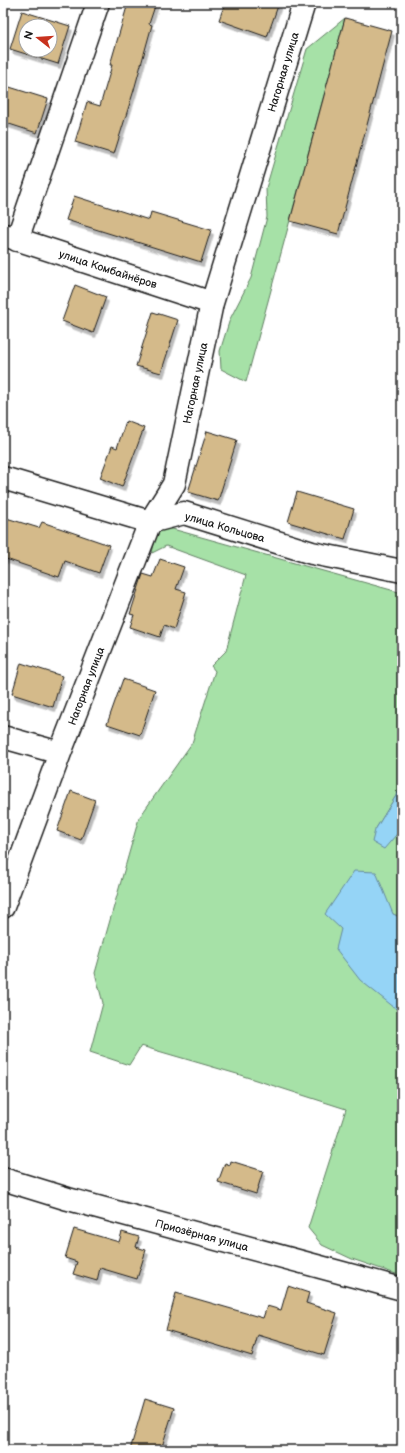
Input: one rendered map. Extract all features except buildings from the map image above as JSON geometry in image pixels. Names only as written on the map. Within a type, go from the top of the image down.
[{"type":"street","points":[[10,237],[98,3]]},
{"type":"street","name":"Нагорная улица","points":[[3,907],[60,753],[150,522],[174,484],[212,304],[304,3]]},
{"type":"street","name":"улица Комбайнёров","points":[[10,237],[212,304]]},
{"type":"street","points":[[3,478],[150,522]]},
{"type":"street","name":"улица Кольцова","points":[[150,522],[184,513],[312,553],[402,571]]},
{"type":"street","points":[[3,737],[60,753]]},
{"type":"street","name":"Приозёрная улица","points":[[3,1179],[68,1199],[402,1289]]},
{"type":"green space","points":[[345,18],[246,382],[221,369],[220,351],[230,319],[251,278],[267,217],[266,188],[307,49]]},
{"type":"green space","points":[[158,525],[402,593],[402,786],[375,830],[398,831],[402,828],[402,918],[393,914],[341,929],[395,1008],[402,1011],[402,1276],[352,1259],[322,1245],[308,1228],[346,1109],[237,1074],[141,1046],[129,1065],[90,1052],[103,1003],[95,973],[139,818],[192,743],[215,671],[211,666],[226,651],[246,575],[166,546],[152,553]]},
{"type":"water","points":[[402,786],[402,828],[384,849],[372,842],[375,830]]},
{"type":"water","points":[[354,871],[376,872],[393,914],[402,918],[402,1011],[395,1008],[360,980],[336,949],[341,929],[325,914]]}]
